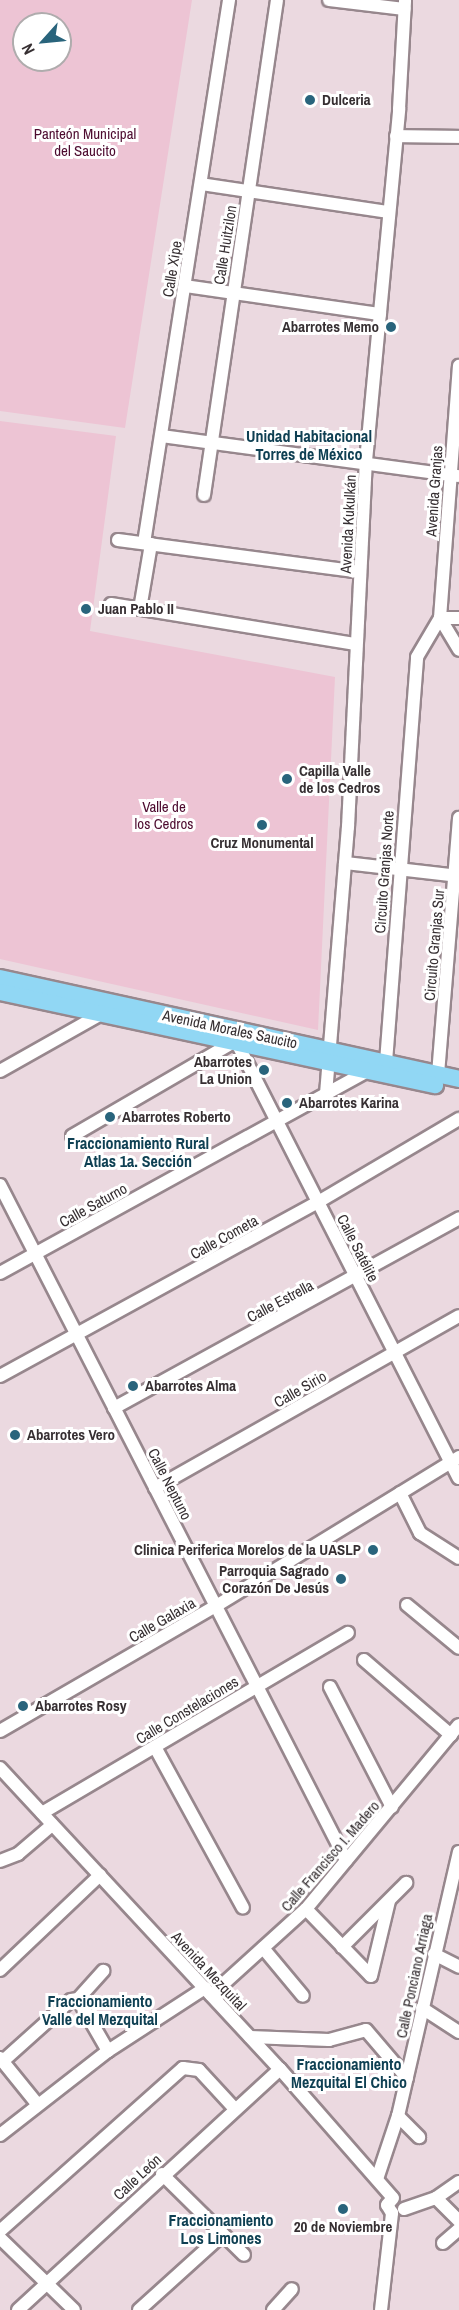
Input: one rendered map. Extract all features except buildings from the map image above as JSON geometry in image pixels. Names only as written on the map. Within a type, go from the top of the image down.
[{"type":"main road","name":"Avenida Morales Saucito","points":[[0,978],[34,993],[100,1015],[331,1057],[386,1062],[459,1079]]},
{"type":"main road","name":"Avenida Morales Saucito","points":[[0,992],[34,993],[117,1004],[238,1040]]},
{"type":"main road","name":"Avenida Morales Saucito","points":[[331,1057],[367,1071],[459,1090]]},
{"type":"street","name":"Calle Xipe","points":[[140,609],[162,436],[229,0]]},
{"type":"street","name":"Calle Huitzilon","points":[[204,495],[277,0]]},
{"type":"street","points":[[329,0],[404,5]]},
{"type":"street","name":"Avenida Kukulkán","points":[[331,1057],[345,863],[366,461],[396,136],[404,5]]},
{"type":"street","points":[[396,136],[459,137]]},
{"type":"street","points":[[201,184],[388,212]]},
{"type":"street","points":[[185,286],[380,314]]},
{"type":"street","name":"Avenida Granjas","points":[[440,618],[455,475],[459,366]]},
{"type":"street","points":[[162,436],[366,461],[455,475]]},
{"type":"street","points":[[118,540],[360,572]]},
{"type":"street","points":[[111,604],[356,644]]},
{"type":"street","points":[[440,618],[459,618]]},
{"type":"street","points":[[440,618],[459,650]]},
{"type":"street","name":"Circuito Granjas Norte","points":[[386,1062],[399,867],[417,657],[440,618]]},
{"type":"street","name":"Circuito Granjas Sur","points":[[438,1074],[457,876],[459,818]]},
{"type":"street","points":[[345,863],[399,867],[457,876]]},
{"type":"street","points":[[0,1071],[117,1004]]},
{"type":"street","points":[[72,1136],[238,1040]]},
{"type":"street","name":"Calle Satélite","points":[[238,1040],[394,1352],[455,1460],[459,1478]]},
{"type":"street","points":[[326,1094],[331,1057]]},
{"type":"street","name":"Calle Saturno","points":[[0,1273],[367,1071]]},
{"type":"street","name":"Calle Cometa","points":[[0,1376],[318,1202],[459,1119]]},
{"type":"street","name":"Calle Neptuno","points":[[0,1185],[346,1860]]},
{"type":"street","name":"Calle Estrella","points":[[114,1408],[356,1277],[459,1218]]},
{"type":"street","name":"Calle Sirio","points":[[155,1488],[459,1316]]},
{"type":"street","name":"Calle Galaxia","points":[[0,1731],[216,1606],[455,1460]]},
{"type":"street","points":[[400,1493],[420,1533],[459,1558]]},
{"type":"street","points":[[407,1605],[459,1648]]},
{"type":"street","name":"Calle Constelaciones","points":[[42,1814],[348,1633]]},
{"type":"street","points":[[364,1660],[455,1730]]},
{"type":"street","points":[[330,1687],[392,1807]]},
{"type":"street","name":"Calle Francisco I. Madero","points":[[0,2135],[108,2051],[208,1992],[263,1948],[306,1909],[455,1730]]},
{"type":"street","points":[[155,1747],[243,1908]]},
{"type":"street","name":"Avenida Mezquital","points":[[0,1768],[378,2176],[393,2198],[402,2200],[398,2211]]},
{"type":"street","points":[[0,1861],[18,1854],[52,1825]]},
{"type":"street","name":"Calle Ponciano Arriaga","points":[[378,2176],[398,2116],[459,1852]]},
{"type":"street","points":[[0,1970],[100,1875]]},
{"type":"street","points":[[342,1947],[406,1883]]},
{"type":"street","points":[[306,1909],[371,1976],[388,1901]]},
{"type":"street","points":[[263,1948],[303,1996]]},
{"type":"street","points":[[434,1954],[459,1967]]},
{"type":"street","points":[[38,2105],[2,2059],[71,2000],[78,1999],[103,1971]]},
{"type":"street","points":[[78,1999],[108,2051]]},
{"type":"street","points":[[422,2007],[459,2032]]},
{"type":"street","points":[[250,2037],[329,2040],[366,2030],[407,2078]]},
{"type":"street","points":[[0,2231],[173,2074],[189,2066],[199,2070],[235,2109]]},
{"type":"street","name":"Calle León","points":[[18,2310],[162,2174],[280,2069]]},
{"type":"street","points":[[398,2116],[419,2137]]},
{"type":"street","points":[[162,2174],[244,2255]]},
{"type":"street","points":[[381,2310],[398,2211],[436,2198],[459,2182]]},
{"type":"street","points":[[436,2198],[459,2221]]},
{"type":"street","points":[[443,2243],[459,2229]]},
{"type":"street","points":[[139,2310],[223,2234]]},
{"type":"street","points":[[0,2238],[74,2310]]},
{"type":"street","points":[[273,2310],[292,2289]]},
{"type":"green space","name":"Panteón Municipal del Saucito","points":[[0,0],[192,0],[125,428],[0,411]]},
{"type":"green space","name":"Valle de los Cedros","points":[[0,421],[116,436],[90,631],[335,677],[318,1030],[0,959]]},
{"type":"place","name":"Dulceria","points":[[310,100]]},
{"type":"place","name":"Abarrotes Memo","points":[[391,327]]},
{"type":"place","name":"Juan Pablo II","points":[[86,609]]},
{"type":"place","name":"Capilla Valle de los Cedros","points":[[287,779]]},
{"type":"place","name":"Cruz Monumental","points":[[262,825]]},
{"type":"place","name":"Abarrotes La Union","points":[[264,1070]]},
{"type":"place","name":"Abarrotes Karina","points":[[287,1103]]},
{"type":"place","name":"Abarrotes Roberto","points":[[110,1117]]},
{"type":"place","name":"Abarrotes Alma","points":[[133,1386]]},
{"type":"place","name":"Abarrotes Vero","points":[[15,1435]]},
{"type":"place","name":"Clinica Periferica Morelos de la UASLP","points":[[373,1550]]},
{"type":"place","name":"Parroquia Sagrado Corazón De Jesús","points":[[341,1579]]},
{"type":"place","name":"Abarrotes Rosy","points":[[23,1706]]},
{"type":"place","name":"20 de Noviembre","points":[[343,2209]]},
{"type":"district","name":"Unidad Habitacional Torres de México","points":[[309,445]]},
{"type":"district","name":"Fraccionamiento Rural Atlas 1a. Sección","points":[[138,1152]]},
{"type":"district","name":"Fraccionamiento Valle del Mezquital","points":[[100,2010]]},
{"type":"district","name":"Fraccionamiento Mezquital El Chico","points":[[349,2073]]},
{"type":"district","name":"Fraccionamiento Los Limones","points":[[221,2229]]}]
